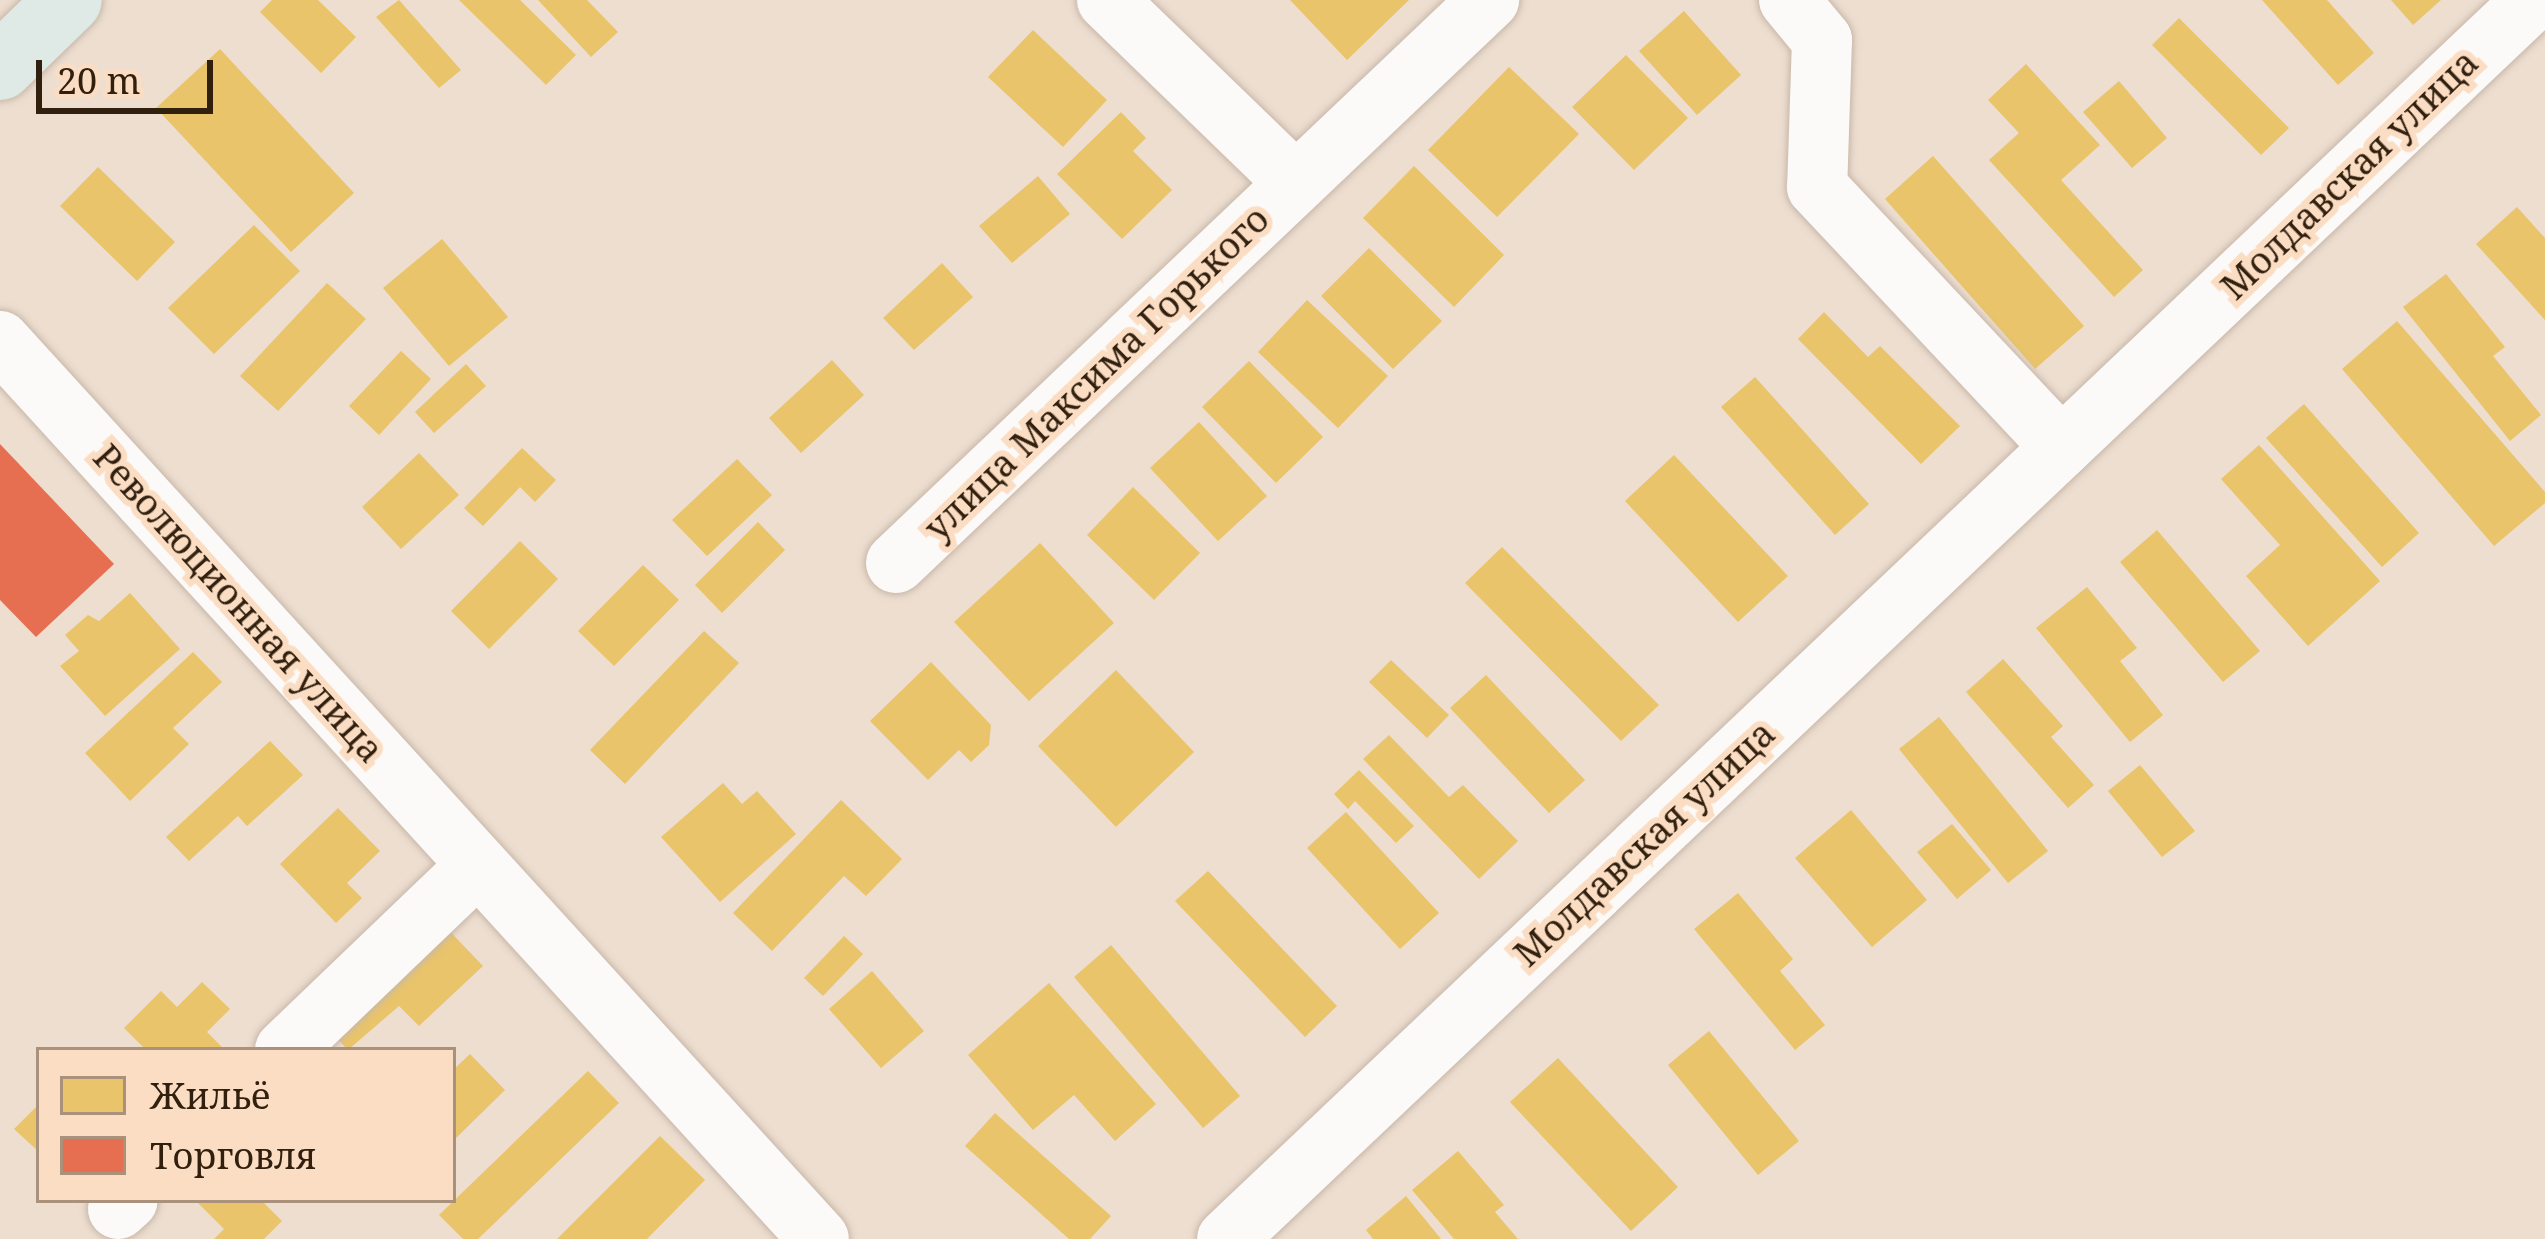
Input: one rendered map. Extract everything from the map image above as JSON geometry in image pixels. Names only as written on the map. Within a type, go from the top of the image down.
[{"type":"main road","points":[[0,67],[69,0]]},
{"type":"street","name":"улица Максима Горького","points":[[1107,0],[1296,183]]},
{"type":"street","name":"улица Максима Горького","points":[[896,563],[1489,0]]},
{"type":"street","points":[[1789,0],[1822,40],[1817,188],[2061,447]]},
{"type":"street","name":"Молдавская улица","points":[[1227,1239],[2533,0]]},
{"type":"street","name":"Революционная улица","points":[[0,341],[819,1239]]},
{"type":"street","points":[[288,1047],[478,865]]},
{"type":"building: Жильё","points":[[272,0],[318,0],[356,37],[321,73],[260,12]]},
{"type":"building: Жильё","points":[[399,0],[461,70],[439,88],[376,17]]},
{"type":"building: Жильё","points":[[459,0],[520,0],[576,55],[546,85]]},
{"type":"building: Жильё","points":[[538,0],[587,0],[618,32],[591,57]]},
{"type":"building: Жильё","points":[[1290,0],[1409,0],[1347,60]]},
{"type":"building: Жильё","points":[[2262,0],[2327,0],[2374,53],[2338,85]]},
{"type":"building: Жильё","points":[[2391,0],[2441,0],[2413,25]]},
{"type":"building: Жильё","points":[[1684,11],[1741,75],[1697,115],[1639,51]]},
{"type":"building: Жильё","points":[[2179,18],[2289,128],[2261,155],[2152,45]]},
{"type":"building: Жильё","points":[[1033,30],[1107,100],[1063,147],[988,77]]},
{"type":"building: Жильё","points":[[220,49],[354,193],[291,252],[156,108]]},
{"type":"building: Жильё","points":[[1626,55],[1688,118],[1634,170],[1572,107]]},
{"type":"building: Жильё","points":[[2026,64],[2100,145],[2061,180],[2143,270],[2114,297],[1989,160],[2019,133],[1988,100]]},
{"type":"building: Жильё","points":[[1509,67],[1579,134],[1497,217],[1428,150]]},
{"type":"building: Жильё","points":[[2119,81],[2167,138],[2132,168],[2083,112]]},
{"type":"building: Жильё","points":[[1121,112],[1146,138],[1133,151],[1172,190],[1122,239],[1057,174]]},
{"type":"building: Жильё","points":[[1933,156],[2084,326],[2035,369],[1885,199]]},
{"type":"building: Жильё","points":[[1414,166],[1504,255],[1454,307],[1363,218]]},
{"type":"building: Жильё","points":[[98,167],[175,242],[137,281],[60,206]]},
{"type":"building: Жильё","points":[[1038,176],[1070,214],[1012,263],[979,226]]},
{"type":"building: Жильё","points":[[2517,207],[2545,238],[2545,320],[2476,244]]},
{"type":"building: Жильё","points":[[254,225],[300,271],[214,354],[168,308]]},
{"type":"building: Жильё","points":[[442,239],[508,317],[449,366],[383,288]]},
{"type":"building: Жильё","points":[[1369,248],[1442,321],[1393,369],[1321,296]]},
{"type":"building: Жильё","points":[[942,263],[973,297],[914,350],[883,318]]},
{"type":"building: Жильё","points":[[2446,274],[2505,347],[2493,356],[2541,415],[2510,441],[2403,307]]},
{"type":"building: Жильё","points":[[327,283],[366,319],[278,411],[240,376]]},
{"type":"building: Жильё","points":[[1307,300],[1388,376],[1338,428],[1258,352]]},
{"type":"building: Жильё","points":[[1824,312],[1868,357],[1880,346],[1960,426],[1921,464],[1798,339]]},
{"type":"building: Жильё","points":[[2397,321],[2545,492],[2545,503],[2494,546],[2342,369]]},
{"type":"building: Жильё","points":[[401,351],[431,379],[379,435],[349,406]]},
{"type":"building: Жильё","points":[[832,360],[864,395],[801,453],[769,418]]},
{"type":"building: Жильё","points":[[1249,361],[1323,437],[1276,483],[1202,407]]},
{"type":"building: Жильё","points":[[466,364],[486,386],[434,433],[415,412]]},
{"type":"building: Жильё","points":[[1755,377],[1869,504],[1835,535],[1721,407]]},
{"type":"building: Жильё","points":[[2304,404],[2419,533],[2382,567],[2266,438]]},
{"type":"building: Жильё","points":[[1199,422],[1267,496],[1218,541],[1150,468]]},
{"type":"building: Жильё","points":[[2259,445],[2380,581],[2308,646],[2246,576],[2280,545],[2221,479]]},
{"type":"building: Жильё","points":[[522,448],[556,480],[535,502],[520,487],[483,526],[464,508]]},
{"type":"building: Жильё","points":[[419,453],[459,495],[401,549],[362,507]]},
{"type":"building: Жильё","points":[[1674,455],[1788,576],[1738,622],[1625,501]]},
{"type":"building: Жильё","points":[[737,459],[772,495],[707,556],[672,520]]},
{"type":"building: Жильё","points":[[1133,487],[1200,553],[1154,600],[1087,535]]},
{"type":"building: Жильё","points":[[758,522],[785,550],[722,613],[695,585]]},
{"type":"building: Жильё","points":[[2157,530],[2260,651],[2223,682],[2120,562]]},
{"type":"building: Жильё","points":[[520,541],[558,579],[489,649],[451,611]]},
{"type":"building: Жильё","points":[[1040,543],[1114,623],[1029,701],[954,622]]},
{"type":"building: Жильё","points":[[1502,547],[1659,705],[1621,741],[1465,583]]},
{"type":"building: Жильё","points":[[643,565],[679,600],[614,666],[578,631]]},
{"type":"building: Жильё","points":[[2087,587],[2137,648],[2120,661],[2163,715],[2130,742],[2036,628]]},
{"type":"building: Жильё","points":[[130,593],[180,649],[105,716],[60,666],[79,651],[65,635],[88,615],[99,621]]},
{"type":"building: Жильё","points":[[704,631],[739,663],[625,784],[590,750]]},
{"type":"building: Жильё","points":[[193,652],[222,682],[173,728],[189,744],[130,801],[85,753]]},
{"type":"building: Жильё","points":[[2003,659],[2063,726],[2051,737],[2094,785],[2068,808],[1966,692]]},
{"type":"building: Жильё","points":[[1391,660],[1449,715],[1427,738],[1369,682]]},
{"type":"building: Жильё","points":[[931,662],[991,725],[989,745],[971,762],[959,750],[928,780],[870,721]]},
{"type":"building: Жильё","points":[[1116,670],[1194,752],[1116,827],[1038,746]]},
{"type":"building: Жильё","points":[[1486,675],[1585,780],[1549,813],[1450,708]]},
{"type":"building: Жильё","points":[[1939,717],[2048,851],[2008,883],[1899,749]]},
{"type":"building: Жильё","points":[[1389,735],[1449,797],[1463,785],[1518,841],[1479,879],[1363,759]]},
{"type":"building: Жильё","points":[[270,741],[303,775],[247,826],[238,816],[189,861],[166,837]]},
{"type":"building: Жильё","points":[[2140,765],[2195,831],[2162,857],[2108,791]]},
{"type":"building: Жильё","points":[[1359,770],[1414,826],[1396,843],[1355,801],[1348,809],[1334,794]]},
{"type":"building: Жильё","points":[[723,783],[742,804],[757,791],[796,834],[720,902],[661,837]]},
{"type":"building: Жильё","points":[[841,800],[902,859],[866,896],[844,876],[772,951],[733,913]]},
{"type":"building: Жильё","points":[[338,808],[380,851],[347,883],[362,898],[336,923],[280,864]]},
{"type":"building: Жильё","points":[[1851,810],[1927,900],[1872,947],[1795,858]]},
{"type":"building: Жильё","points":[[1346,812],[1439,913],[1400,949],[1307,848]]},
{"type":"building: Жильё","points":[[1952,824],[1991,870],[1957,899],[1917,852]]},
{"type":"building: Жильё","points":[[1208,871],[1337,1006],[1305,1037],[1175,901]]},
{"type":"building: Жильё","points":[[1738,893],[1793,959],[1780,971],[1825,1025],[1795,1050],[1694,929]]},
{"type":"building: Жильё","points":[[439,920],[483,966],[419,1026],[399,1006],[351,1047],[345,1047],[326,1027]]},
{"type":"building: Жильё","points":[[844,936],[863,954],[823,996],[804,978]]},
{"type":"building: Жильё","points":[[1111,945],[1240,1096],[1203,1128],[1074,977]]},
{"type":"building: Жильё","points":[[872,971],[924,1031],[881,1068],[829,1009]]},
{"type":"building: Жильё","points":[[202,982],[230,1009],[207,1032],[222,1047],[143,1047],[124,1028],[161,991],[177,1007]]},
{"type":"building: Жильё","points":[[1049,983],[1156,1104],[1115,1141],[1074,1095],[1033,1130],[968,1055]]},
{"type":"building: Жильё","points":[[1709,1031],[1799,1141],[1758,1175],[1668,1065]]},
{"type":"building: Жильё","points":[[470,1054],[505,1090],[456,1138],[456,1067]]},
{"type":"building: Жильё","points":[[1558,1058],[1678,1187],[1631,1231],[1510,1102]]},
{"type":"building: Жильё","points":[[588,1071],[619,1103],[478,1239],[463,1239],[439,1215]]},
{"type":"building: Жильё","points":[[36,1107],[36,1149],[14,1129]]},
{"type":"building: Жильё","points":[[995,1113],[1111,1216],[1090,1239],[1069,1239],[965,1146]]},
{"type":"building: Жильё","points":[[660,1136],[705,1180],[647,1239],[557,1239]]},
{"type":"building: Жильё","points":[[1458,1151],[1504,1205],[1495,1212],[1518,1239],[1454,1239],[1412,1190]]},
{"type":"building: Жильё","points":[[1406,1196],[1441,1239],[1373,1239],[1366,1230]]},
{"type":"building: Жильё","points":[[198,1203],[264,1203],[282,1221],[264,1239],[214,1239],[224,1229]]},
{"type":"building: Торговля","points":[[0,444],[114,564],[36,637],[0,600]]}]
